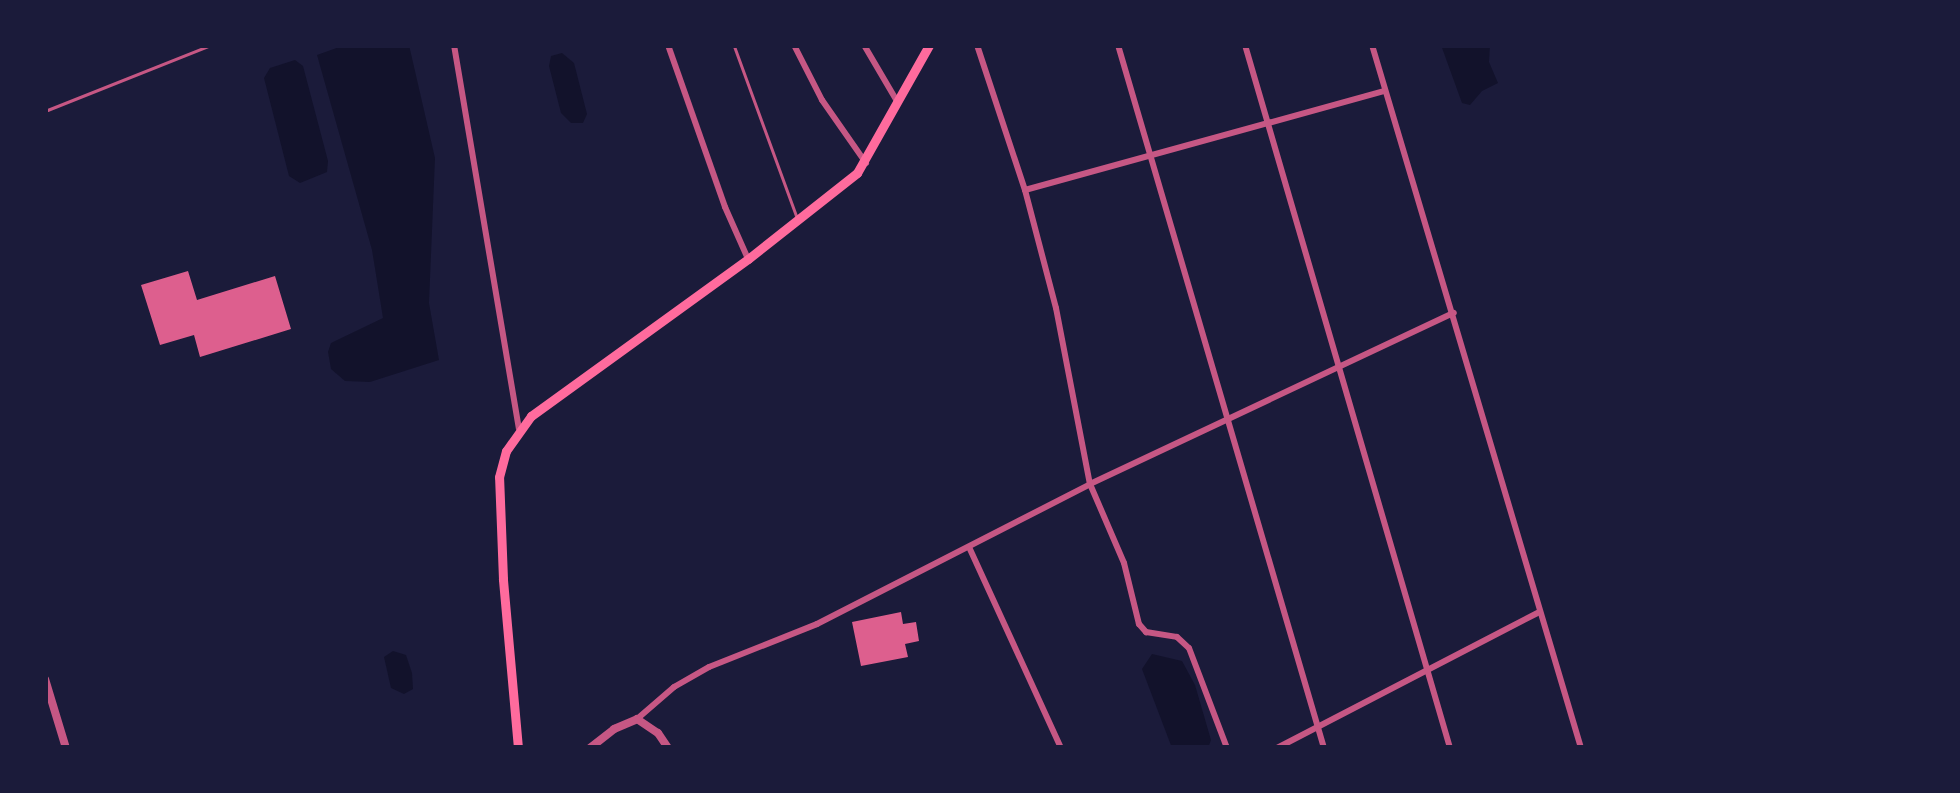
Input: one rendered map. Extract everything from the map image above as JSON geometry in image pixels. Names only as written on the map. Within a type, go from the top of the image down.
[{"type":"main road","points":[[518,748],[499,476],[506,451],[519,429],[798,220],[866,163],[929,45]]},
{"type":"street","points":[[454,45],[519,429]]},
{"type":"street","points":[[668,45],[725,207],[748,258]]},
{"type":"street","points":[[794,45],[822,100],[866,163]]},
{"type":"street","points":[[864,45],[899,104]]},
{"type":"street","points":[[978,45],[1025,190],[1056,308],[1090,484],[1124,563],[1141,629],[1177,637],[1189,648],[1226,748]]},
{"type":"street","points":[[1118,45],[1324,748]]},
{"type":"street","points":[[1244,45],[1450,748]]},
{"type":"street","points":[[1372,45],[1581,748]]},
{"type":"street","points":[[1025,190],[1385,91]]},
{"type":"street","points":[[590,748],[614,729],[637,719],[674,687],[709,667],[807,629],[1090,484],[1454,314]]},
{"type":"street","points":[[969,547],[1061,748]]},
{"type":"street","points":[[1277,748],[1540,612]]},
{"type":"street","points":[[45,679],[66,748]]},
{"type":"street","points":[[637,719],[658,733],[668,748]]},
{"type":"lane","points":[[45,111],[211,45]]},
{"type":"lane","points":[[734,45],[798,220]]},
{"type":"shaded area","points":[[345,45],[409,45],[435,158],[429,303],[439,360],[370,382],[345,381],[331,369],[328,352],[331,343],[383,318],[372,250],[317,55]]},
{"type":"shaded area","points":[[1441,45],[1490,45],[1489,62],[1498,83],[1482,91],[1470,105],[1462,103]]},
{"type":"shaded area","points":[[562,53],[574,63],[587,114],[583,123],[571,123],[561,113],[549,66],[551,56]]},
{"type":"shaded area","points":[[295,60],[303,66],[328,161],[327,172],[300,183],[289,176],[264,78],[270,68]]},
{"type":"shaded area","points":[[393,651],[406,655],[412,673],[413,689],[404,694],[391,688],[384,657]]},
{"type":"shaded area","points":[[1152,654],[1182,661],[1195,685],[1211,740],[1208,748],[1172,748],[1142,669]]},
{"type":"building","points":[[188,271],[197,300],[275,276],[291,329],[200,357],[194,335],[160,345],[141,285]]},
{"type":"building","points":[[901,612],[903,624],[916,622],[919,641],[905,644],[908,657],[861,666],[852,622]]}]
